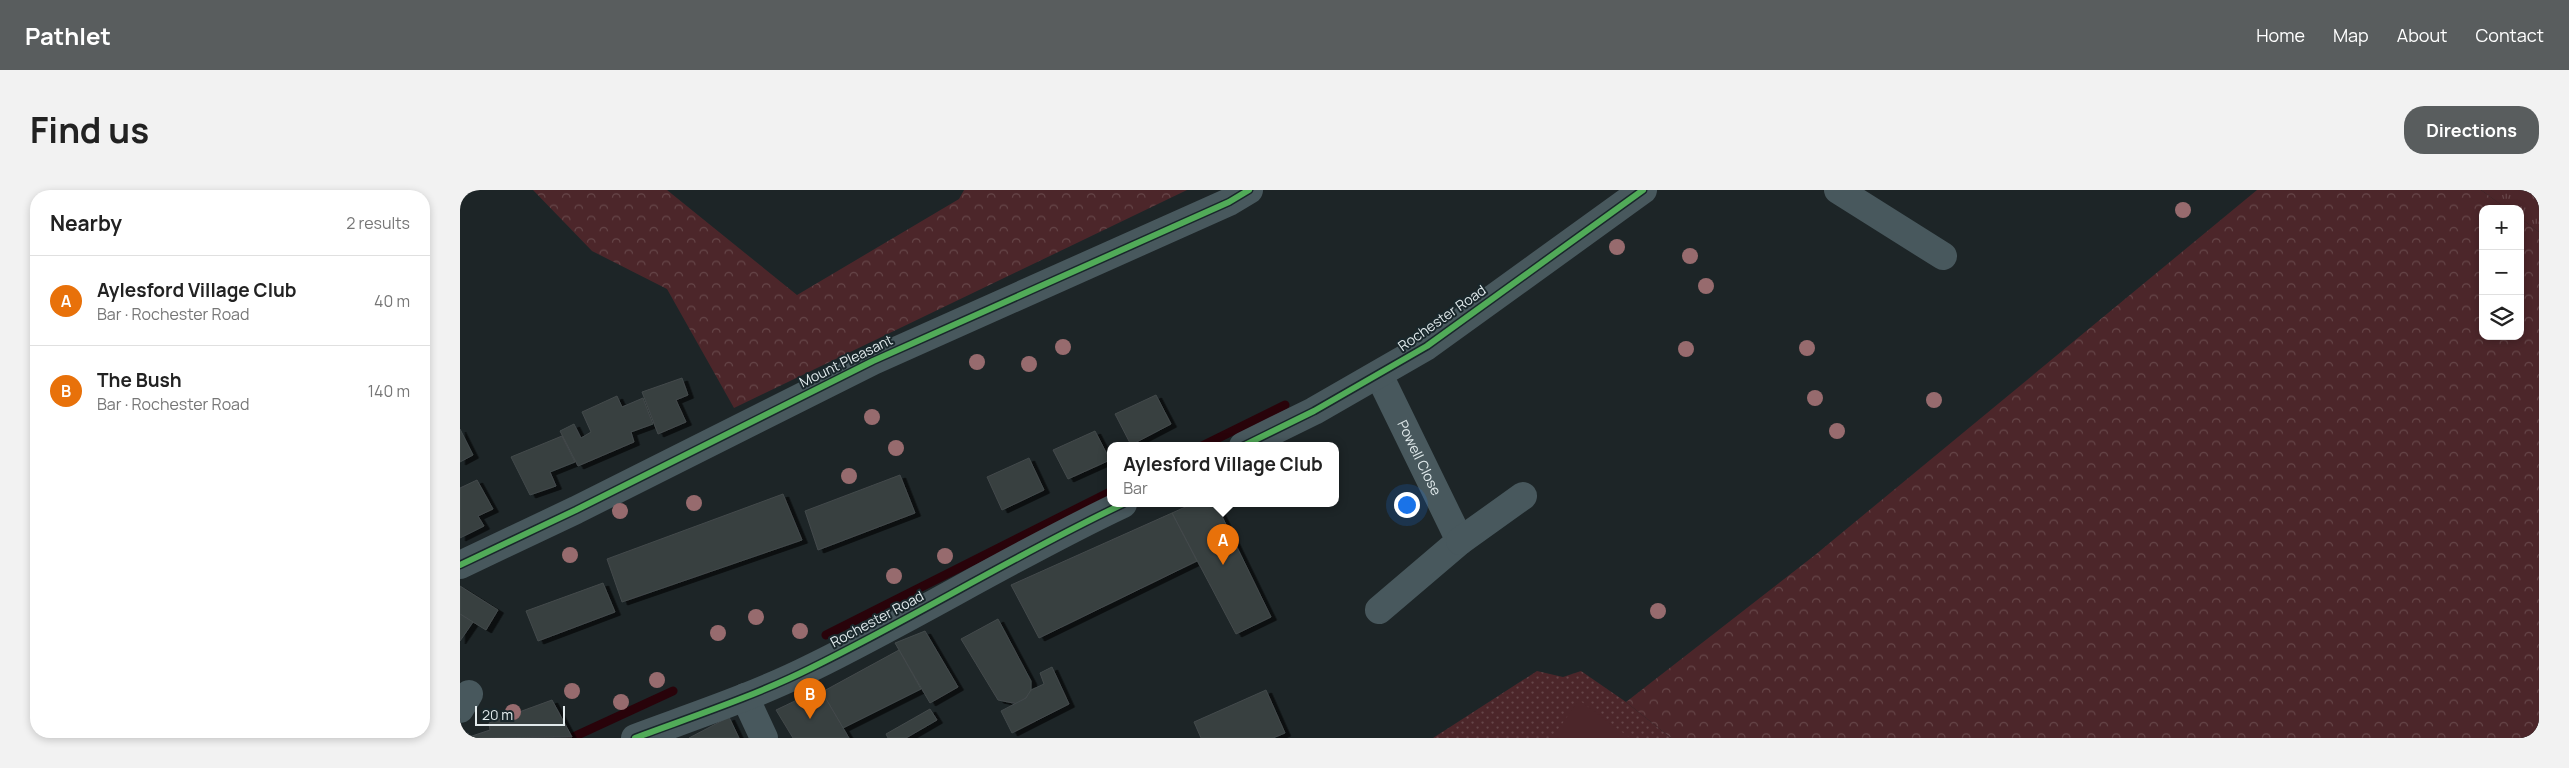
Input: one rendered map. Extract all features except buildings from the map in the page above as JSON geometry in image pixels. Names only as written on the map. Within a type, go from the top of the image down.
[{"type":"street","name":"Mount Pleasant","points":[[460,565],[576,510],[873,361],[1229,202],[1249,190]]},
{"type":"street","points":[[1608,216],[1619,190]]},
{"type":"street","name":"Rochester Road","points":[[1251,442],[1314,411],[1427,346],[1643,190]]},
{"type":"street","points":[[1838,190],[1942,256]]},
{"type":"street","name":"Powell Close","points":[[1378,375],[1460,541]]},
{"type":"street","points":[[1379,610],[1460,541],[1523,496]]},
{"type":"street","name":"Rochester Road","points":[[636,738],[745,698],[811,668],[1056,536],[1117,507]]},
{"type":"street","points":[[745,698],[764,738]]},
{"type":"green space","points":[[533,190],[667,190],[797,295],[959,199],[964,190],[1187,190],[734,408],[667,289],[592,251]]},
{"type":"green space","points":[[2257,190],[2481,190],[2502,205],[2479,205],[2479,340],[2524,340],[2524,221],[2539,232],[2539,738],[1671,738],[1626,702],[1815,555]]},
{"type":"green space","points":[[2481,190],[2539,190],[2539,232],[2524,221],[2524,205],[2502,205]]},
{"type":"green space","points":[[1537,671],[1563,677],[1581,671],[1626,702],[1671,738],[1433,738]]},
{"type":"green space","points":[[1579,700],[1630,738],[1552,738]]},
{"type":"waterway","points":[[1210,442],[1285,405]]},
{"type":"waterway","points":[[826,635],[1107,494]]},
{"type":"waterway","points":[[571,738],[673,691]]},
{"type":"cycle path","points":[[460,565],[576,510],[873,361],[1229,202],[1249,190]]},
{"type":"cycle path","points":[[1251,442],[1314,411],[1427,346],[1643,190]]},
{"type":"cycle path","points":[[635,738],[746,697],[811,668],[1044,543],[1117,507]]},
{"type":"place","name":"Aylesford Village Club","points":[[1223,565]]},
{"type":"place","name":"The Bush","points":[[810,719]]}]
